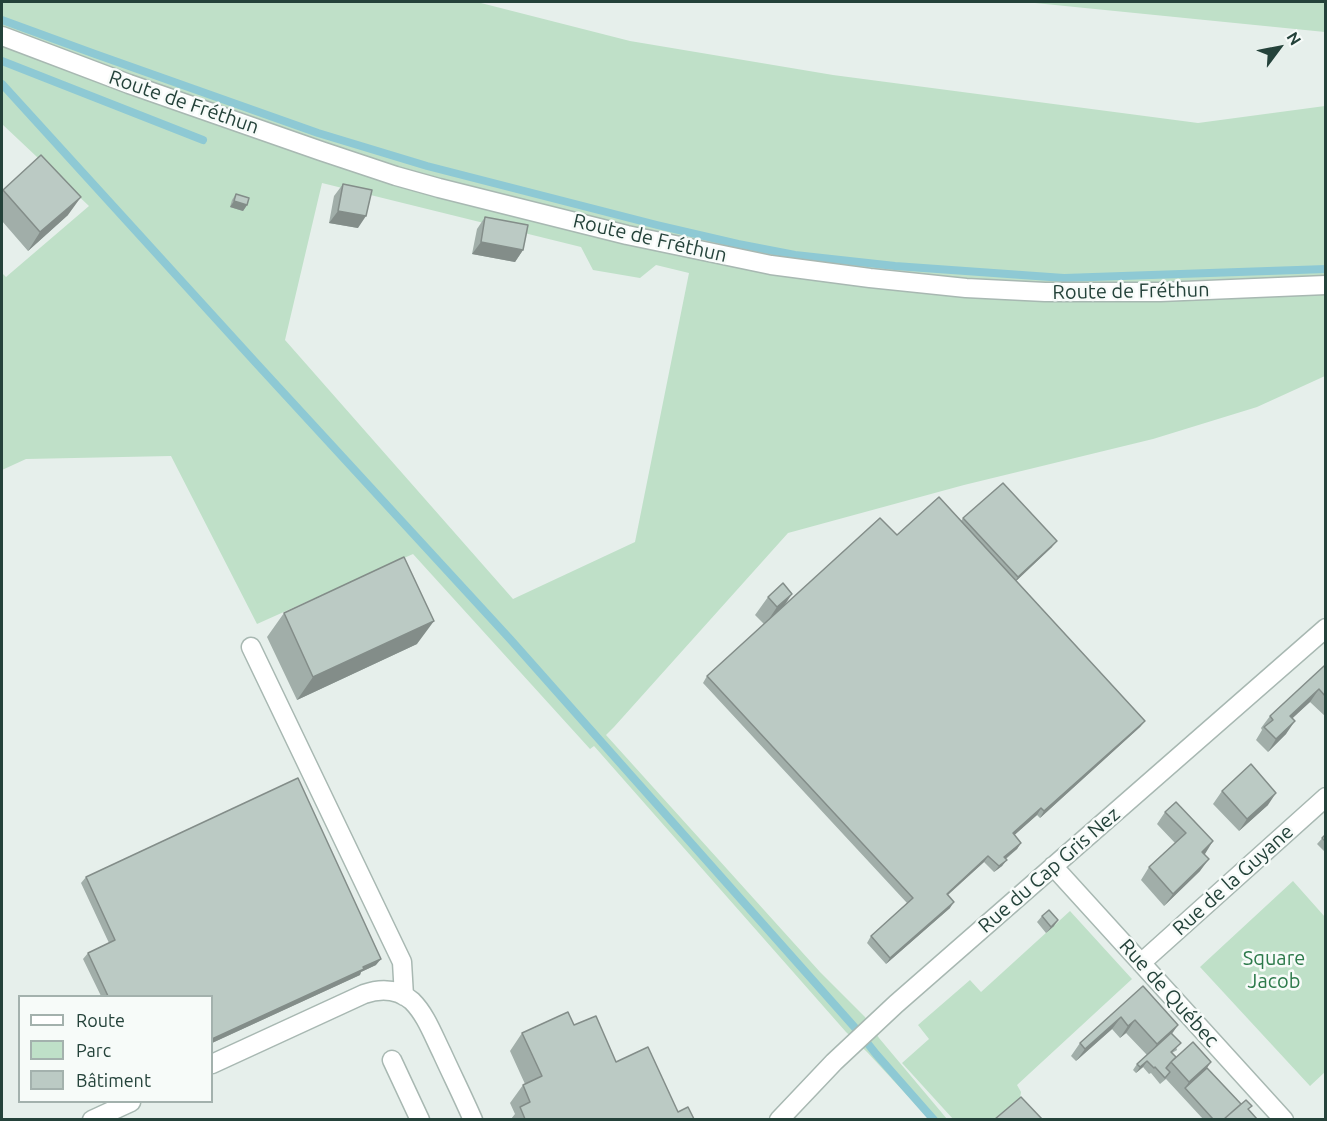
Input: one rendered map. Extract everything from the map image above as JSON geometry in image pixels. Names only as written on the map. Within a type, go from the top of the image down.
[{"type":"street","name":"Route de Fréthun","points":[[2,36],[129,84],[396,176],[627,235],[771,265],[934,285],[1045,292],[1160,291],[1326,285]]},
{"type":"street","name":"Rue du Cap Gris Nez","points":[[779,1119],[834,1062],[896,1004],[1326,628]]},
{"type":"street","points":[[251,647],[402,963],[404,996]]},
{"type":"street","name":"Rue de la Guyane","points":[[1141,963],[1326,797]]},
{"type":"street","name":"Rue de Québec","points":[[1053,866],[1284,1119]]},
{"type":"street","points":[[213,1065],[373,991],[394,991],[412,1001],[426,1019],[473,1119]]},
{"type":"street","points":[[392,1060],[420,1119]]},
{"type":"street","points":[[92,1119],[127,1103]]},
{"type":"green space","points":[[2,2],[477,2],[630,41],[833,75],[1198,123],[1325,106],[1325,376],[1257,407],[1153,439],[964,485],[788,533],[606,735],[820,972],[865,1017],[879,1038],[947,1119],[929,1119],[846,1032],[594,746],[590,749],[413,554],[257,624],[171,456],[26,459],[2,470],[2,273],[6,277],[89,206],[2,124]],"holes":[[[322,183],[581,247],[593,270],[640,278],[656,265],[689,273],[635,542],[513,599],[285,340]]]},
{"type":"green space","points":[[1025,2],[1325,2],[1325,32]]},
{"type":"green space","name":"Square Jacob","points":[[1293,881],[1325,917],[1325,1072],[1310,1086],[1200,967]]},
{"type":"green space","points":[[1070,911],[1132,979],[1017,1085],[1021,1092],[1020,1098],[1000,1119],[953,1119],[902,1063],[929,1039],[918,1025],[970,980],[981,992]]},
{"type":"building","points":[[41,155],[81,197],[40,232],[3,190]]},
{"type":"building","points":[[343,184],[372,190],[366,216],[338,211]]},
{"type":"building","points":[[236,194],[249,198],[247,205],[234,201]]},
{"type":"building","points":[[485,217],[528,225],[523,250],[481,242]]},
{"type":"building","points":[[1003,483],[1057,541],[1018,577],[963,518]]},
{"type":"building","points":[[939,497],[1145,721],[1044,811],[1041,808],[1013,833],[1021,843],[1004,857],[1007,860],[999,866],[988,856],[947,894],[954,902],[890,958],[871,936],[913,898],[707,676],[880,518],[897,535]]},
{"type":"building","points":[[404,557],[434,621],[313,677],[284,613]]},
{"type":"building","points":[[783,583],[792,594],[777,607],[768,597]]},
{"type":"building","points":[[1324,666],[1326,667],[1326,697],[1319,689],[1290,716],[1295,721],[1276,739],[1264,727],[1273,720],[1270,716]]},
{"type":"building","points":[[1251,764],[1276,793],[1247,819],[1222,791]]},
{"type":"building","points":[[298,778],[381,959],[213,1039],[213,995],[108,995],[88,953],[115,940],[86,877]]},
{"type":"building","points":[[1176,802],[1213,841],[1202,852],[1209,859],[1173,894],[1149,867],[1186,833],[1165,812]]},
{"type":"building","points":[[1049,910],[1058,920],[1051,927],[1042,916]]},
{"type":"building","points":[[1143,986],[1178,1025],[1157,1044],[1135,1020],[1128,1026],[1121,1017],[1085,1049],[1080,1043]]},
{"type":"building","points":[[568,1012],[574,1025],[596,1016],[616,1062],[648,1047],[678,1112],[688,1107],[694,1119],[525,1119],[520,1107],[530,1102],[523,1085],[542,1076],[522,1033]]},
{"type":"building","points":[[1171,1033],[1181,1043],[1171,1052],[1176,1057],[1166,1068],[1170,1072],[1165,1078],[1147,1061],[1140,1067],[1137,1064]]},
{"type":"building","points":[[1193,1042],[1211,1062],[1189,1082],[1171,1062]]},
{"type":"building","points":[[1207,1068],[1241,1104],[1224,1119],[1213,1119],[1185,1088]]},
{"type":"building","points":[[1021,1097],[1042,1119],[995,1119]]},
{"type":"building","points":[[1246,1100],[1252,1106],[1248,1109],[1257,1119],[1224,1119]]},
{"type":"waterway","points":[[2,20],[318,133],[427,166],[657,225],[795,255],[895,266],[1064,278],[1326,269]]},
{"type":"waterway","points":[[2,61],[203,140]]},
{"type":"waterway","points":[[2,84],[510,639],[934,1120]]}]
